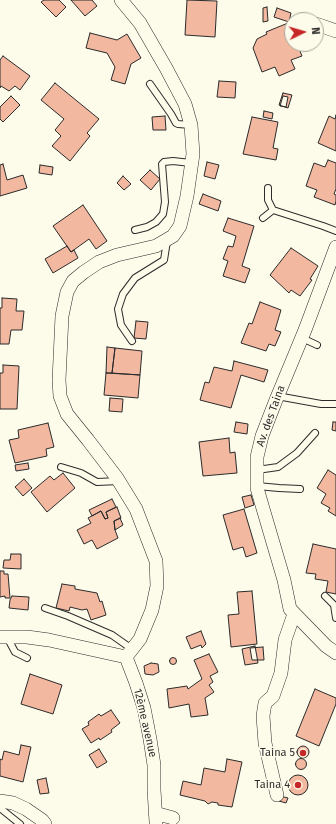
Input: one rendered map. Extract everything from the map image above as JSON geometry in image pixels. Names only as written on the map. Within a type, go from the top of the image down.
[{"type":"street","points":[[3,637],[27,637],[129,653],[140,639],[156,604],[156,561],[136,509],[119,481],[67,414],[60,396],[59,380],[62,316],[67,292],[73,281],[98,262],[117,255],[156,246],[173,236],[180,226],[187,196],[193,154],[191,125],[185,104],[140,23],[121,0]]},
{"type":"street","points":[[324,27],[336,31]]},
{"type":"street","name":"Av. des Taina","points":[[294,614],[290,609],[284,580],[257,486],[257,457],[262,436],[277,396],[302,338],[336,247]]},
{"type":"street","points":[[277,795],[266,743],[263,716],[265,703],[273,696],[281,673],[285,640],[294,614],[326,646],[335,649]]},
{"type":"street","name":"12ème avenue","points":[[129,653],[144,708],[150,738],[154,765],[156,817],[173,818]]},
{"type":"street","points":[[0,801],[13,803],[26,809],[42,820],[45,824]]},
{"type":"lane","points":[[150,84],[176,123],[191,125]]},
{"type":"lane","points":[[135,230],[147,227],[156,222],[163,214],[165,202],[162,164],[164,162],[173,161],[191,163]]},
{"type":"lane","points":[[268,188],[268,200],[273,210],[336,232]]},
{"type":"lane","points":[[263,218],[273,210]]},
{"type":"lane","points":[[132,342],[121,325],[118,309],[123,294],[135,278],[164,260],[167,240]]},
{"type":"lane","points":[[302,338],[317,346]]},
{"type":"lane","points":[[277,396],[321,404],[336,404]]},
{"type":"lane","points":[[257,470],[278,467],[297,453],[315,433]]},
{"type":"lane","points":[[61,466],[82,472],[97,482],[119,481]]},
{"type":"lane","points":[[257,486],[300,488]]},
{"type":"lane","points":[[325,596],[334,605],[336,618]]},
{"type":"lane","points":[[45,608],[112,635],[129,653]]},
{"type":"lane","points":[[3,637],[15,652],[27,658]]},
{"type":"lane","points":[[0,808],[20,824]]},
{"type":"building","points":[[44,0],[59,0],[66,7],[56,17],[41,2]]},
{"type":"building","points":[[71,0],[92,0],[97,6],[85,16]]},
{"type":"building","points":[[187,0],[217,1],[215,37],[185,35]]},
{"type":"building","points":[[267,7],[268,21],[263,22],[263,8]]},
{"type":"building","points":[[277,8],[288,12],[284,12],[284,20],[274,17]]},
{"type":"building","points":[[284,25],[284,52],[300,52],[302,56],[291,60],[295,69],[279,76],[275,67],[262,72],[253,48],[257,39],[267,34],[266,32]]},
{"type":"building","points":[[90,33],[117,40],[127,34],[141,58],[131,64],[125,84],[111,80],[115,67],[107,53],[86,48]]},
{"type":"building","points":[[3,56],[30,76],[20,90],[15,86],[9,91],[1,86],[0,88],[0,60]]},
{"type":"building","points":[[219,81],[236,82],[235,98],[217,97]]},
{"type":"building","points":[[55,83],[99,119],[87,133],[90,136],[70,161],[52,146],[61,136],[55,130],[64,119],[41,100]]},
{"type":"building","points":[[283,93],[292,95],[288,108],[279,105]]},
{"type":"building","points":[[11,96],[20,105],[3,122],[0,119],[0,107]]},
{"type":"building","points":[[283,96],[288,97],[286,107],[280,106]]},
{"type":"building","points":[[264,111],[273,113],[272,119],[263,117]]},
{"type":"building","points":[[336,115],[336,151],[318,143],[329,116],[335,119]]},
{"type":"building","points":[[165,116],[166,130],[153,130],[152,117]]},
{"type":"building","points":[[252,117],[278,122],[273,148],[278,149],[276,160],[243,154]]},
{"type":"building","points":[[328,160],[336,163],[336,189],[334,194],[336,195],[335,205],[314,197],[317,190],[306,186],[314,163],[325,167]]},
{"type":"building","points":[[207,162],[219,165],[215,179],[204,176]]},
{"type":"building","points":[[3,164],[7,180],[23,175],[27,188],[0,196],[0,165]]},
{"type":"building","points":[[40,165],[53,167],[52,175],[39,173]]},
{"type":"building","points":[[150,170],[160,179],[151,190],[140,180]]},
{"type":"building","points":[[123,176],[131,184],[124,190],[117,183]]},
{"type":"building","points":[[203,194],[221,201],[218,211],[199,204]]},
{"type":"building","points":[[83,205],[107,241],[96,249],[89,239],[71,252],[53,226]]},
{"type":"building","points":[[228,218],[254,226],[242,266],[250,269],[245,283],[223,276],[228,261],[223,259],[228,246],[233,247],[236,236],[223,231]]},
{"type":"building","points":[[67,246],[71,252],[74,250],[78,258],[53,273],[45,259]]},
{"type":"building","points":[[291,248],[318,266],[310,279],[312,280],[300,296],[291,290],[289,293],[270,275]]},
{"type":"building","points":[[2,298],[17,299],[16,311],[24,311],[22,330],[11,330],[9,344],[0,344],[0,308],[2,308]]},
{"type":"building","points":[[260,302],[281,310],[275,330],[281,332],[275,346],[269,344],[266,351],[241,343],[249,323],[252,324]]},
{"type":"building","points":[[136,321],[148,322],[146,339],[134,338]]},
{"type":"building","points":[[107,347],[115,348],[112,373],[106,373]]},
{"type":"building","points":[[115,348],[142,351],[140,375],[112,373]]},
{"type":"building","points":[[234,361],[268,370],[264,382],[241,375],[231,408],[200,400],[205,382],[209,383],[214,367],[232,371]]},
{"type":"building","points":[[3,365],[19,366],[17,409],[0,409],[0,373],[3,373]]},
{"type":"building","points":[[106,373],[140,375],[138,398],[104,395]]},
{"type":"building","points":[[110,398],[123,399],[122,412],[109,411]]},
{"type":"building","points":[[236,422],[248,424],[247,434],[234,432]]},
{"type":"building","points":[[333,422],[336,422],[336,431],[332,430]]},
{"type":"building","points":[[48,423],[54,447],[46,449],[47,456],[15,463],[9,440],[19,438],[18,430]]},
{"type":"building","points":[[229,438],[230,453],[235,452],[237,473],[203,476],[199,442]]},
{"type":"building","points":[[28,463],[29,469],[16,471],[15,465]]},
{"type":"building","points":[[328,470],[336,475],[336,516],[328,511],[330,508],[321,503],[326,494],[317,488]]},
{"type":"building","points":[[63,473],[75,488],[47,512],[31,492],[50,476],[54,480]]},
{"type":"building","points":[[24,479],[32,488],[23,496],[15,487]]},
{"type":"building","points":[[251,495],[254,505],[245,508],[242,497]]},
{"type":"building","points":[[112,499],[116,507],[106,512],[108,518],[105,519],[101,511],[92,516],[89,510]]},
{"type":"building","points":[[117,507],[121,518],[114,521],[118,538],[97,549],[92,540],[84,544],[77,530],[91,523],[88,518],[101,511],[105,519],[108,518],[106,512]]},
{"type":"building","points":[[244,509],[257,553],[246,557],[243,547],[233,550],[223,515]]},
{"type":"building","points":[[120,518],[123,525],[115,530],[114,521]]},
{"type":"building","points":[[313,544],[336,549],[336,594],[326,592],[328,581],[315,579],[316,574],[306,573]]},
{"type":"building","points":[[11,554],[21,554],[21,569],[3,568],[4,560],[10,560]]},
{"type":"building","points":[[0,571],[4,571],[4,574],[8,574],[10,598],[5,598],[5,596],[0,597]]},
{"type":"building","points":[[62,584],[75,586],[75,589],[97,593],[100,602],[102,601],[106,615],[91,620],[87,609],[82,610],[70,607],[69,611],[56,608]]},
{"type":"building","points":[[252,591],[257,644],[231,647],[228,615],[239,614],[237,592]]},
{"type":"building","points":[[12,596],[29,597],[28,610],[9,608]]},
{"type":"building","points":[[201,631],[206,644],[202,648],[201,645],[191,649],[186,637]]},
{"type":"building","points":[[255,646],[258,663],[245,665],[242,649]]},
{"type":"building","points":[[263,647],[264,660],[252,660],[250,648]]},
{"type":"building","points":[[209,654],[218,672],[210,676],[213,682],[209,685],[214,692],[205,698],[208,715],[191,717],[189,704],[169,708],[167,689],[187,686],[188,689],[202,679],[194,660]]},
{"type":"building","points":[[173,658],[176,661],[173,664],[170,661]]},
{"type":"building","points":[[151,663],[158,664],[159,672],[153,675],[145,674],[144,666]]},
{"type":"building","points":[[30,674],[62,685],[53,714],[21,704]]},
{"type":"building","points":[[315,689],[336,698],[336,704],[319,746],[296,736]]},
{"type":"building","points":[[111,710],[120,723],[111,730],[112,732],[100,740],[99,738],[91,743],[82,729],[89,725],[88,722],[99,714],[101,716]]},
{"type":"building","points":[[21,745],[31,747],[23,782],[0,776],[0,759],[2,760],[4,751],[19,755]]},
{"type":"building","name":"Taina 5","points":[[301,746],[305,746],[309,752],[305,758],[301,758],[297,754],[297,750]]},
{"type":"building","points":[[99,749],[107,762],[97,768],[89,755]]},
{"type":"building","points":[[301,758],[305,760],[307,764],[305,768],[301,770],[297,768],[295,764],[297,760]]},
{"type":"building","points":[[227,759],[242,762],[232,807],[218,805],[218,803],[212,802],[208,804],[205,801],[180,795],[183,781],[201,785],[204,768],[225,772]]},
{"type":"building","name":"Taina 4","points":[[298,775],[305,778],[308,785],[305,792],[298,795],[291,792],[288,785],[291,778]]},
{"type":"building","points":[[46,778],[49,793],[40,794],[37,780]]},
{"type":"building","points":[[280,796],[288,798],[286,803],[279,801]]},
{"type":"place","name":"Taina 5","points":[[303,753]]},
{"type":"place","name":"Taina 4","points":[[298,785]]}]
